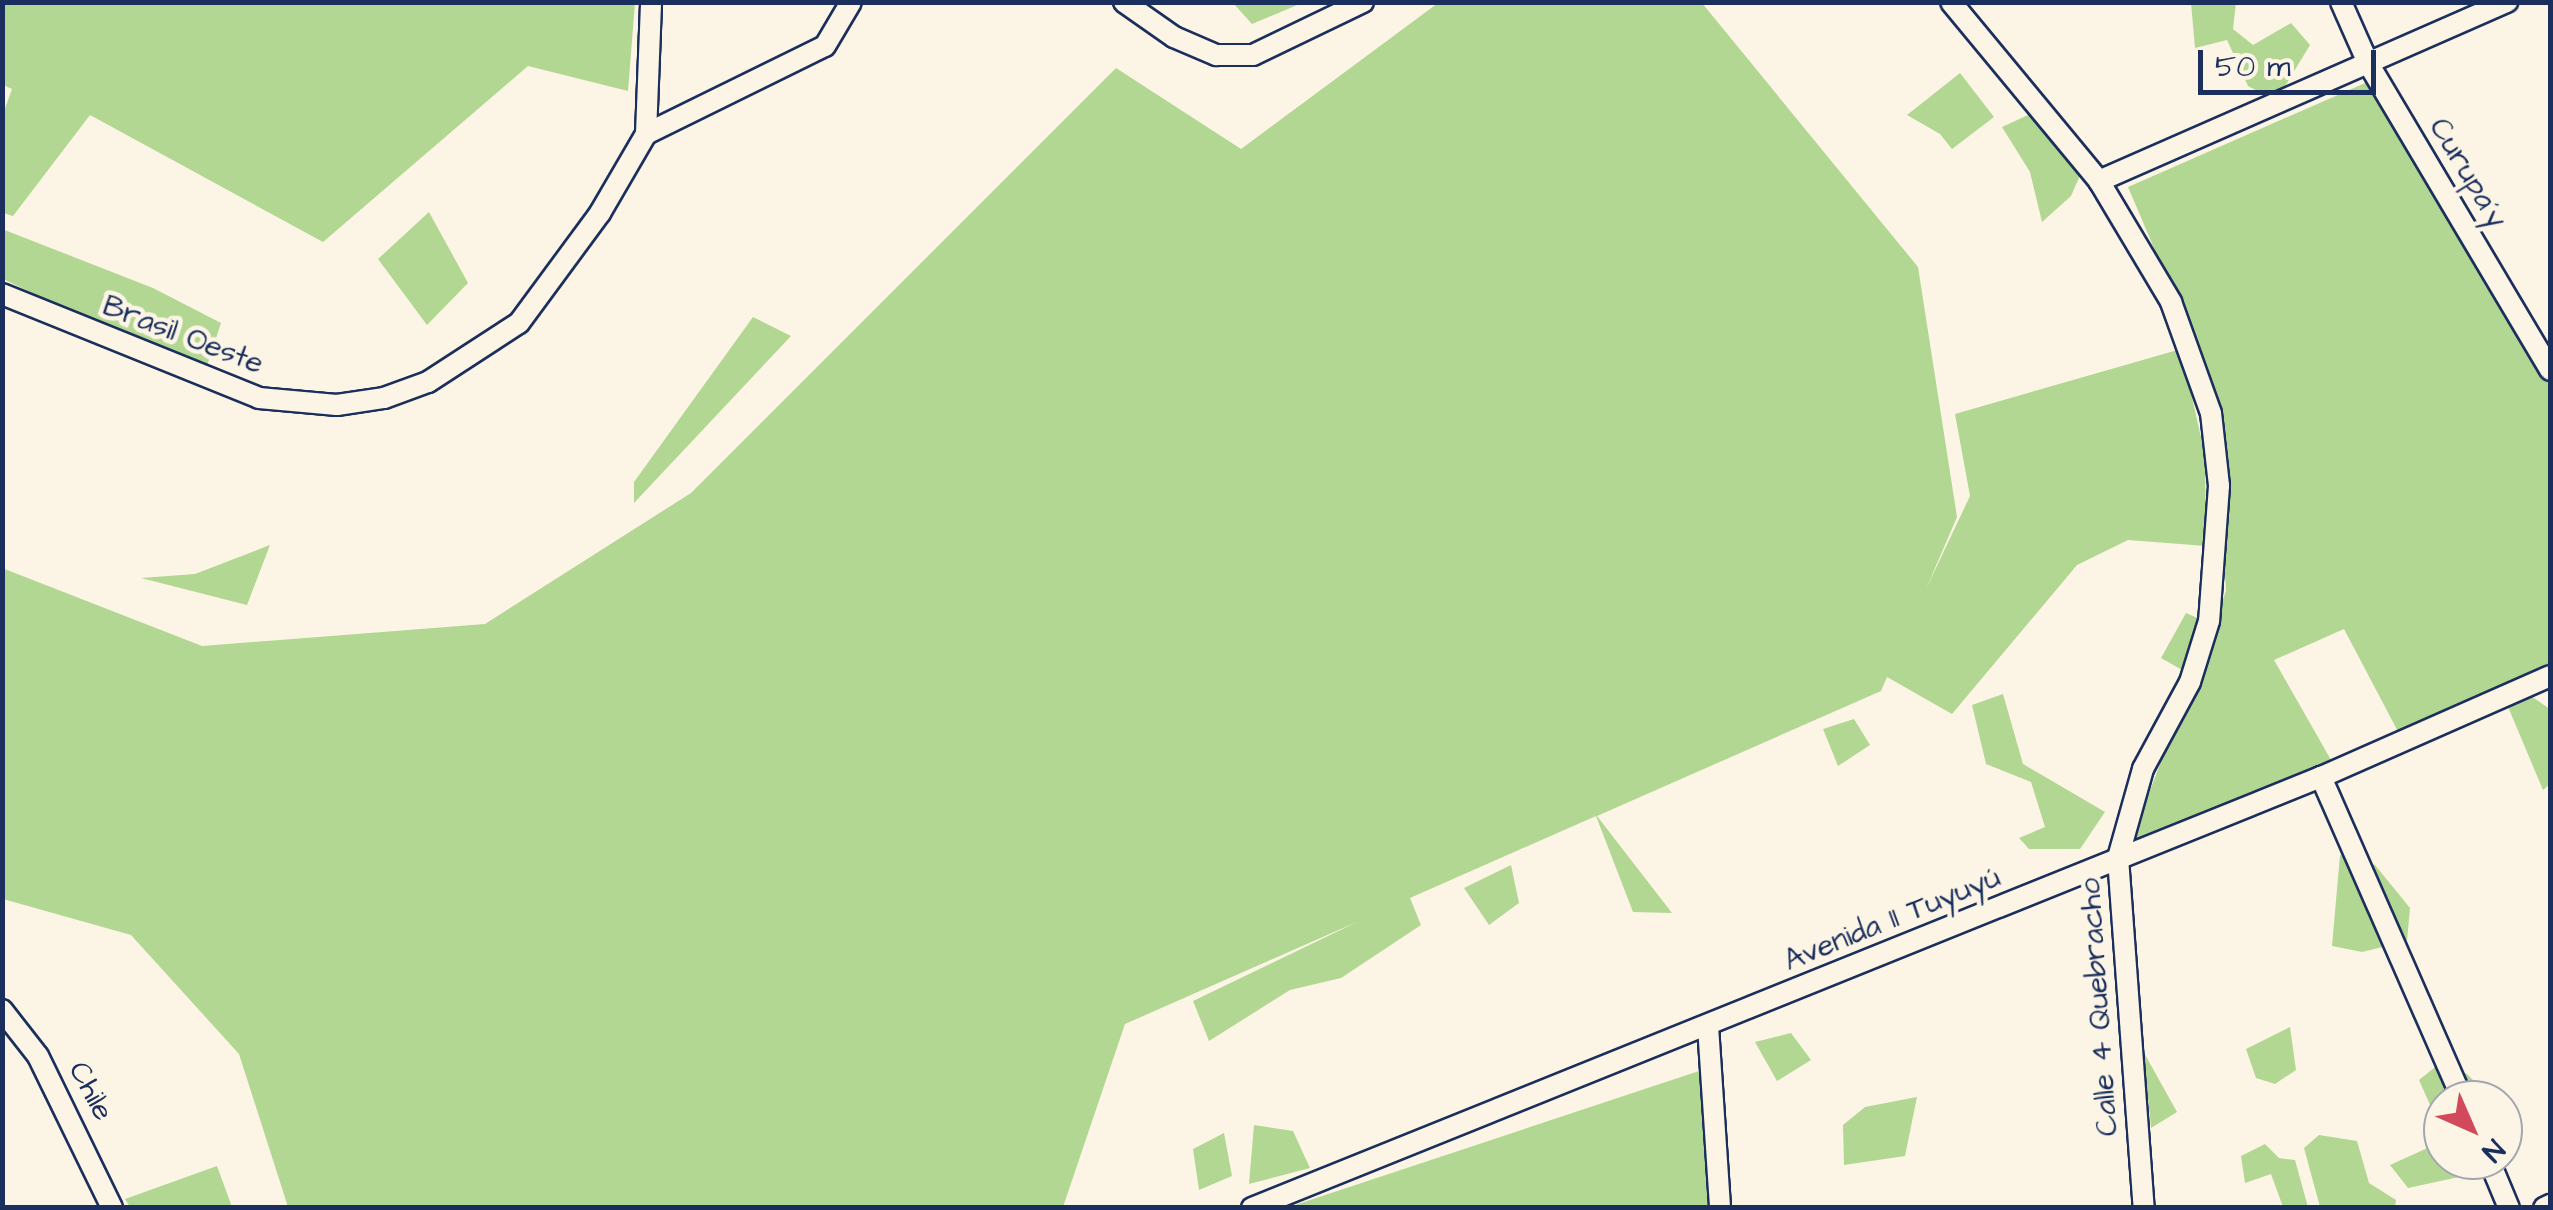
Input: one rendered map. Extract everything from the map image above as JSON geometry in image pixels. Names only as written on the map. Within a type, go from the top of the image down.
[{"type":"street","name":"Brasil Oeste","points":[[2,294],[259,398],[337,405],[384,398],[428,382],[519,323],[567,262],[646,134],[650,2]]},
{"type":"street","points":[[646,134],[825,46],[852,2]]},
{"type":"street","points":[[1124,2],[1174,37],[1216,54],[1253,54],[1363,2]]},
{"type":"street","name":"Calle 4 Quebracho","points":[[1952,2],[2099,182],[2194,354],[2211,414],[2219,486],[2209,621],[2190,682],[2143,770],[2118,858],[2144,1208]]},
{"type":"street","name":"Curupa´y","points":[[2341,2],[2368,63],[2550,370]]},
{"type":"street","points":[[2099,182],[2507,2]]},
{"type":"street","name":"Avenida 11 Tuyuyú","points":[[1252,1208],[2321,777],[2550,676]]},
{"type":"street","points":[[2321,777],[2453,1080]]},
{"type":"street","name":"Chile","points":[[2,1010],[38,1056],[112,1208]]},
{"type":"street","points":[[1708,1026],[1720,1208]]},
{"type":"street","points":[[2498,1180],[2510,1208]]},
{"type":"green space","points":[[3,2],[635,3],[628,91],[528,66],[323,242],[90,115],[13,216],[3,213],[3,114],[12,89],[3,85]]},
{"type":"green space","points":[[1233,3],[1302,3],[1252,24]]},
{"type":"green space","points":[[1438,3],[1702,3],[1918,267],[1957,517],[1926,589],[1970,496],[1955,414],[2181,349],[2205,455],[2206,546],[2128,540],[2077,565],[1952,714],[1887,677],[1881,691],[1597,816],[1672,913],[1633,912],[1596,816],[1410,898],[1421,925],[1341,978],[1290,990],[1209,1041],[1193,1001],[1359,921],[1125,1024],[1063,1207],[288,1207],[239,1054],[131,935],[3,899],[2,568],[202,646],[485,624],[691,493],[1116,68],[1241,149]]},
{"type":"green space","points":[[2191,3],[2236,3],[2233,29],[2253,45],[2291,23],[2310,45],[2276,101],[2248,86],[2227,40],[2195,48]]},
{"type":"green space","points":[[1960,73],[1994,117],[1952,149],[1940,134],[1907,115]]},
{"type":"green space","points":[[2372,80],[2550,383],[2550,671],[2404,743],[2344,629],[2274,660],[2331,760],[2130,843],[2226,591],[2214,389],[2128,187]]},
{"type":"green space","points":[[2043,108],[2082,171],[2071,196],[2042,222],[2030,172],[2002,127]]},
{"type":"green space","points":[[429,212],[468,283],[427,325],[378,259]]},
{"type":"green space","points":[[2,229],[153,288],[221,323],[204,375],[3,279]]},
{"type":"green space","points":[[753,317],[791,336],[634,503],[634,482]]},
{"type":"green space","points":[[270,545],[247,605],[141,578],[195,574]]},
{"type":"green space","points":[[2186,613],[2207,622],[2191,675],[2161,658]]},
{"type":"green space","points":[[2003,694],[2023,764],[2105,812],[2080,849],[2029,849],[2019,838],[2045,827],[2031,782],[1986,764],[1972,705]]},
{"type":"green space","points":[[2528,694],[2550,709],[2550,784],[2543,790],[2506,702]]},
{"type":"green space","points":[[1854,719],[1870,745],[1838,766],[1823,729]]},
{"type":"green space","points":[[2340,855],[2375,865],[2410,908],[2407,941],[2362,952],[2332,946]]},
{"type":"green space","points":[[1511,865],[1519,903],[1489,925],[1464,888]]},
{"type":"green space","points":[[2290,1027],[2296,1070],[2275,1084],[2256,1078],[2246,1049]]},
{"type":"green space","points":[[1791,1033],[1811,1060],[1777,1081],[1755,1042]]},
{"type":"green space","points":[[2143,1051],[2177,1112],[2151,1128],[2151,1127]]},
{"type":"green space","points":[[2439,1064],[2473,1080],[2423,1080],[2423,1089],[2419,1080]]},
{"type":"green space","points":[[1702,1070],[1713,1207],[1289,1207]]},
{"type":"green space","points":[[1917,1097],[1905,1156],[1844,1165],[1843,1125],[1865,1107]]},
{"type":"green space","points":[[1254,1125],[1293,1131],[1310,1168],[1249,1184]]},
{"type":"green space","points":[[1224,1133],[1232,1176],[1199,1190],[1193,1149]]},
{"type":"green space","points":[[2319,1135],[2357,1141],[2369,1183],[2396,1200],[2395,1207],[2320,1207],[2304,1148]]},
{"type":"green space","points":[[2265,1144],[2279,1158],[2295,1160],[2308,1207],[2283,1207],[2271,1174],[2245,1183],[2241,1156]]},
{"type":"green space","points":[[2423,1150],[2423,1180],[2445,1180],[2408,1188],[2390,1165]]},
{"type":"green space","points":[[217,1166],[232,1207],[130,1207],[125,1199]]}]
